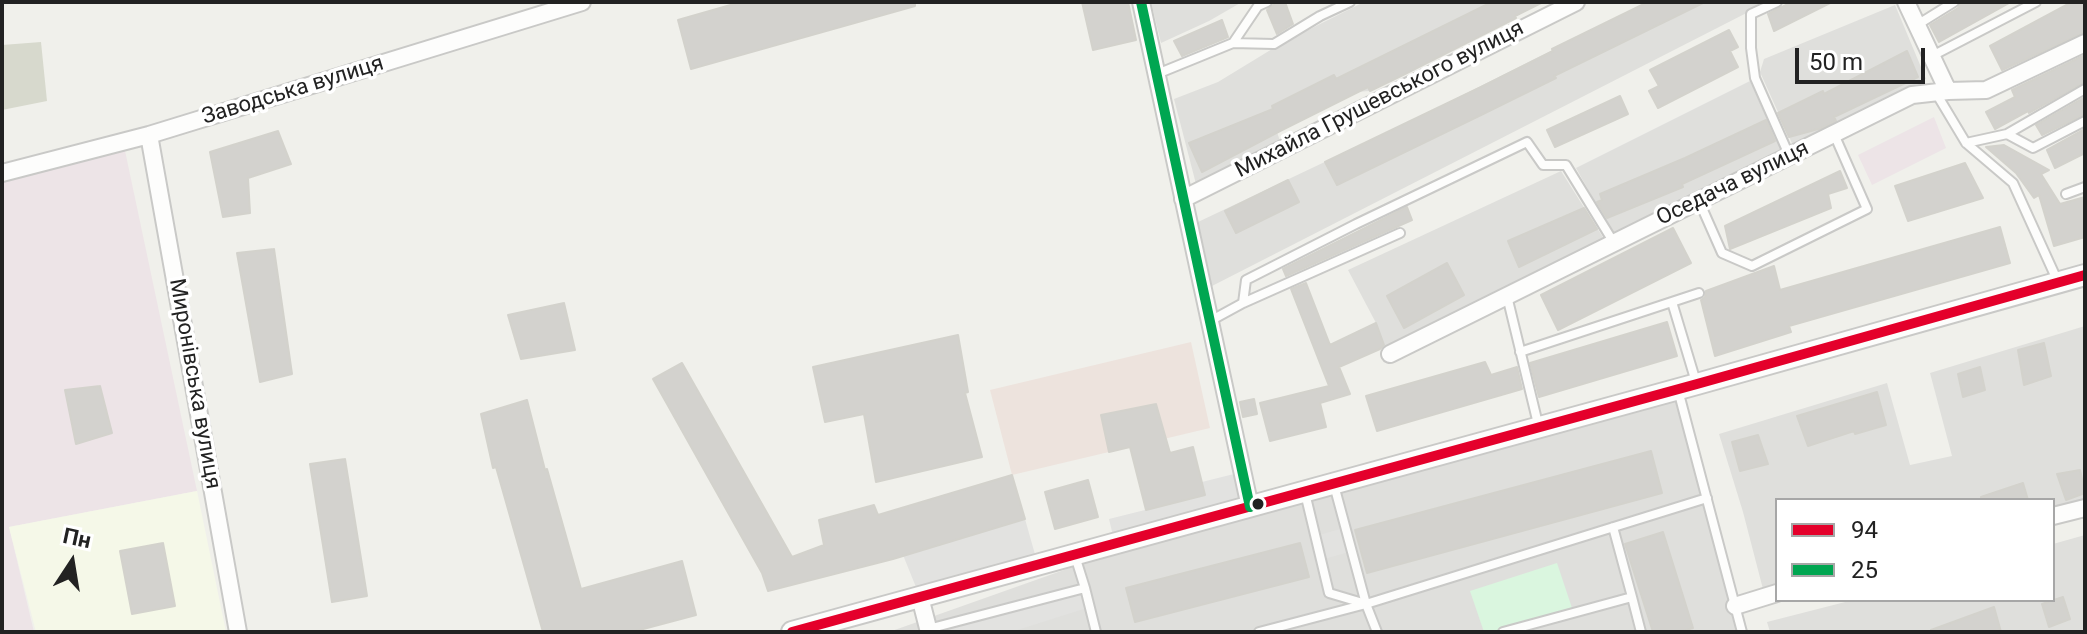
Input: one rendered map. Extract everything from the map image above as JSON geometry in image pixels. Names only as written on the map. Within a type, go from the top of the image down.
[{"type":"street","name":"Заводська вулиця","points":[[2,173],[149,135],[582,2]]},
{"type":"street","points":[[1141,2],[1250,507]]},
{"type":"street","name":"Михайла Грушевського вулиця","points":[[1183,199],[1576,2]]},
{"type":"street","points":[[1906,2],[1932,56],[1942,91]]},
{"type":"street","name":"Оседача вулиця","points":[[1390,354],[1912,95],[1986,90],[2085,43]]},
{"type":"street","name":"Миронівська вулиця","points":[[149,135],[238,632]]},
{"type":"street","points":[[792,632],[2085,275]]},
{"type":"street","points":[[2055,516],[2085,508]]},
{"type":"street","points":[[1735,606],[1775,594]]},
{"type":"street","points":[[920,597],[929,631]]},
{"type":"lane","points":[[1233,43],[1258,6],[1267,2]]},
{"type":"lane","points":[[1157,75],[1233,43],[1274,44],[1350,2]]},
{"type":"lane","points":[[1777,2],[1751,14],[1751,48],[1755,78],[1789,156]]},
{"type":"lane","points":[[1917,25],[1954,2]]},
{"type":"lane","points":[[1932,56],[2036,2]]},
{"type":"lane","points":[[1966,143],[2007,134],[2085,89]]},
{"type":"lane","points":[[1942,91],[1966,143],[2013,183],[2058,282]]},
{"type":"lane","points":[[2007,134],[2033,148],[2085,121]]},
{"type":"lane","points":[[1699,201],[1722,253],[1752,266],[1867,209],[1834,134]]},
{"type":"lane","points":[[1243,303],[1246,280],[1527,142],[1543,165],[1566,165],[1614,243]]},
{"type":"lane","points":[[2066,194],[2085,187]]},
{"type":"lane","points":[[1210,321],[1243,303],[1400,233]]},
{"type":"lane","points":[[1520,352],[1699,293]]},
{"type":"lane","points":[[1507,296],[1539,428]]},
{"type":"lane","points":[[1672,302],[1707,498],[1742,632]]},
{"type":"lane","points":[[1334,484],[1366,604],[1377,632]]},
{"type":"lane","points":[[1305,492],[1329,593],[1366,604]]},
{"type":"lane","points":[[1259,632],[1366,604],[1707,498]]},
{"type":"lane","points":[[1613,527],[1641,632]]},
{"type":"lane","points":[[1075,555],[1096,632]]},
{"type":"lane","points":[[929,631],[1085,588]]},
{"type":"lane","points":[[1503,632],[1632,597]]},
{"type":"shaded area","points":[[1151,2],[1242,2],[1161,43]]},
{"type":"shaded area","points":[[1364,2],[1543,2],[1370,91],[1355,92],[1277,132],[1281,144],[1196,184],[1174,99],[1218,82],[1282,43]]},
{"type":"shaded area","points":[[1648,2],[1768,2],[1212,286],[1198,222],[1407,123]]},
{"type":"shaded area","points":[[1895,5],[1926,79],[1795,150],[1760,72],[1764,59]]},
{"type":"shaded area","points":[[41,42],[47,101],[2,110],[2,45]]},
{"type":"shaded area","points":[[1750,81],[1781,150],[1613,234],[1576,168]]},
{"type":"shaded area","points":[[1934,117],[1946,148],[1872,185],[1858,155]]},
{"type":"shaded area","points":[[124,146],[197,491],[9,527],[34,632],[2,632],[2,180]]},
{"type":"shaded area","points":[[1561,171],[1604,239],[1385,347],[1348,270]]},
{"type":"shaded area","points":[[2085,326],[2085,503],[2055,509],[2055,498],[1775,498],[1775,590],[1764,593],[1719,434],[1887,383],[1910,465],[1952,456],[1930,373]]},
{"type":"shaded area","points":[[1191,342],[1210,428],[1012,475],[990,390]]},
{"type":"shaded area","points":[[1676,394],[1737,632],[889,632],[1095,559]]},
{"type":"shaded area","points":[[1242,472],[1250,507],[1115,544],[1109,519],[1205,495],[1202,482]]},
{"type":"shaded area","points":[[197,491],[226,632],[36,632],[9,527]]},
{"type":"shaded area","points":[[1025,519],[1038,565],[920,597],[903,555]]},
{"type":"shaded area","points":[[1347,527],[1352,551],[1321,560],[1316,536]]},
{"type":"shaded area","points":[[2085,535],[2085,629],[2077,632],[1770,632],[1767,622],[1845,602],[2055,602],[2055,543]]},
{"type":"shaded area","points":[[1085,588],[1090,607],[1011,632],[929,632]]},
{"type":"green space","points":[[1557,563],[1573,611],[1500,632],[1484,632],[1470,591]]},
{"type":"building","points":[[741,2],[915,2],[915,6],[691,69],[678,20]]},
{"type":"building","points":[[1082,2],[1128,2],[1136,40],[1093,50]]},
{"type":"building","points":[[1277,2],[1285,2],[1293,24],[1277,34],[1267,10]]},
{"type":"building","points":[[1492,2],[1543,2],[1403,75],[1370,91],[1368,87],[1202,172],[1189,143],[1273,109],[1272,106],[1334,75],[1336,79]]},
{"type":"building","points":[[1648,2],[1705,2],[1337,185],[1325,162]]},
{"type":"building","points":[[1792,2],[1832,2],[1774,31],[1768,14]]},
{"type":"building","points":[[1961,2],[2011,2],[1939,42],[1930,25],[1958,8]]},
{"type":"building","points":[[2072,2],[2085,2],[2085,32],[2002,70],[1990,46]]},
{"type":"building","points":[[1222,20],[1228,37],[1182,56],[1174,41]]},
{"type":"building","points":[[1729,30],[1738,47],[1730,51],[1738,67],[1658,108],[1649,91],[1659,86],[1650,70]]},
{"type":"building","points":[[1907,51],[1918,77],[1834,117],[1836,121],[1822,128],[1789,137],[1778,113],[1823,91],[1824,94]]},
{"type":"building","points":[[2085,55],[2085,82],[1995,129],[1986,112],[2015,97],[2012,90]]},
{"type":"building","points":[[1620,96],[1628,114],[1555,147],[1547,130]]},
{"type":"building","points":[[2085,97],[2085,114],[2042,135],[2036,125]]},
{"type":"building","points":[[1766,120],[1775,141],[1682,184],[1683,187],[1607,218],[1597,202],[1602,200],[1600,194]]},
{"type":"building","points":[[2085,129],[2085,153],[2055,168],[2047,150]]},
{"type":"building","points":[[278,131],[291,164],[248,178],[250,213],[223,217],[210,152]]},
{"type":"building","points":[[2004,145],[2049,170],[2041,174],[2060,204],[2085,197],[2085,237],[2054,246],[2039,195],[2034,198],[2016,173],[1986,147]]},
{"type":"building","points":[[1965,163],[1983,198],[1908,221],[1895,186]]},
{"type":"building","points":[[1840,171],[1847,188],[1828,194],[1831,208],[1730,249],[1725,226]]},
{"type":"building","points":[[1288,180],[1299,202],[1236,233],[1225,211]]},
{"type":"building","points":[[1407,207],[1412,220],[1286,276],[1283,269]]},
{"type":"building","points":[[1584,208],[1597,229],[1519,267],[1508,241]]},
{"type":"building","points":[[2000,227],[2010,263],[1789,326],[1791,332],[1715,356],[1701,300],[1706,291],[1774,266],[1780,290]]},
{"type":"building","points":[[1673,228],[1691,263],[1558,330],[1541,295]]},
{"type":"building","points":[[274,249],[292,374],[260,382],[237,253]]},
{"type":"building","points":[[1447,263],[1464,295],[1404,328],[1387,296]]},
{"type":"building","points":[[1306,283],[1330,345],[1376,323],[1384,345],[1339,367],[1350,394],[1320,403],[1326,427],[1270,441],[1260,403],[1329,386],[1291,289]]},
{"type":"building","points":[[564,303],[575,350],[521,359],[508,315]]},
{"type":"building","points":[[1667,322],[1677,356],[1539,397],[1530,363]]},
{"type":"building","points":[[958,335],[968,392],[965,393],[982,457],[876,482],[864,414],[825,422],[813,367]]},
{"type":"building","points":[[2044,343],[2051,376],[2024,385],[2018,350]]},
{"type":"building","points":[[1485,362],[1491,375],[1517,367],[1522,389],[1377,431],[1366,396]]},
{"type":"building","points":[[682,363],[792,557],[824,545],[819,520],[874,505],[878,515],[1012,475],[1025,519],[893,559],[768,591],[762,573],[653,379]]},
{"type":"building","points":[[1980,367],[1985,390],[1963,397],[1958,374]]},
{"type":"building","points":[[100,386],[112,433],[76,444],[65,390]]},
{"type":"building","points":[[1877,392],[1886,425],[1855,434],[1854,431],[1808,446],[1797,416]]},
{"type":"building","points":[[1254,399],[1257,414],[1243,417],[1240,402]]},
{"type":"building","points":[[527,400],[581,589],[682,561],[696,615],[632,632],[543,632],[496,467],[493,468],[481,414]]},
{"type":"building","points":[[1156,404],[1170,453],[1193,447],[1205,495],[1146,510],[1130,447],[1109,452],[1101,415]]},
{"type":"building","points":[[1758,435],[1768,464],[1740,471],[1732,442]]},
{"type":"building","points":[[1651,451],[1662,493],[1367,573],[1355,530]]},
{"type":"building","points":[[345,459],[367,596],[332,602],[310,464]]},
{"type":"building","points":[[2080,470],[2085,493],[2066,500],[2057,474]]},
{"type":"building","points":[[1088,480],[1098,517],[1055,529],[1045,492]]},
{"type":"building","points":[[2023,483],[2027,498],[1981,498]]},
{"type":"building","points":[[1663,532],[1693,628],[1680,632],[1653,632],[1625,544]]},
{"type":"building","points":[[163,543],[175,606],[132,614],[120,551]]},
{"type":"building","points":[[1300,543],[1309,577],[1135,622],[1126,588]]},
{"type":"building","points":[[2063,597],[2070,619],[2049,627],[2042,604]]},
{"type":"building","points":[[1994,607],[2001,632],[1931,632],[1931,630]]},
{"type":"transit line","name":"25","points":[[1141,2],[1250,507]]},
{"type":"transit line","name":"94","points":[[792,632],[2085,275]]}]
